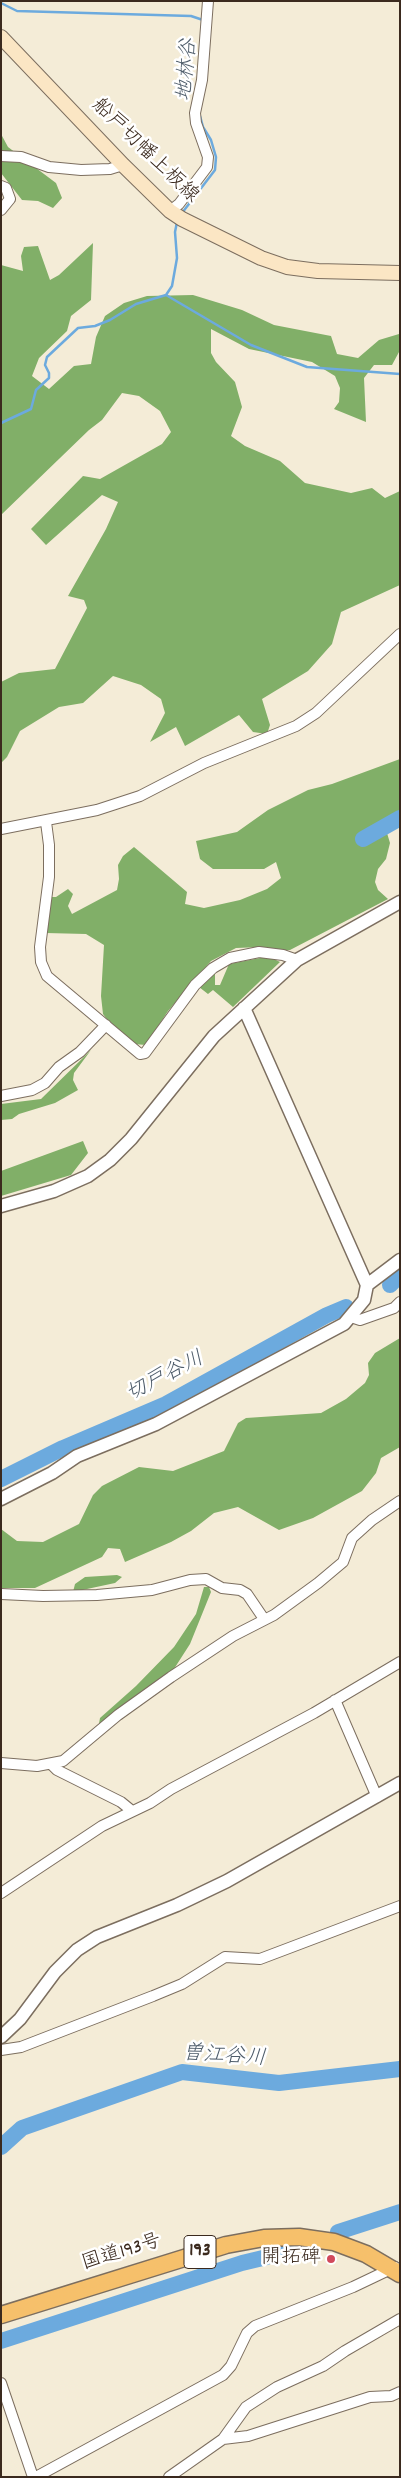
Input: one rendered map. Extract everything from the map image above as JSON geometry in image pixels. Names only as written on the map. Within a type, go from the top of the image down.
[{"type":"highway","name":"国道193号","points":[[1,2315],[226,2245],[264,2238],[299,2237],[334,2242],[366,2254],[397,2269]]},
{"type":"main road","name":"船戸切幡上板線","points":[[1,37],[123,165],[176,215],[261,258],[287,267],[318,271],[400,273]]},
{"type":"street","points":[[176,215],[180,204],[207,167],[208,157],[196,123],[195,113],[202,80],[208,1]]},
{"type":"street","points":[[1,156],[21,157],[49,167],[81,170],[110,169],[123,165]]},
{"type":"street","points":[[1,186],[6,188],[10,199],[1,210]]},
{"type":"street","points":[[1,829],[46,822],[97,810],[140,796],[204,763],[296,726],[316,713],[400,634]]},
{"type":"street","points":[[46,822],[49,845],[49,878],[42,924],[41,962],[47,976],[59,988],[140,1054],[145,1053],[195,985],[213,968],[230,958],[259,952],[283,955],[297,960]]},
{"type":"street","points":[[1,1206],[62,1187],[88,1176],[110,1160],[131,1139],[214,1036],[297,960],[400,902]]},
{"type":"street","points":[[1,1499],[52,1474],[77,1456],[156,1424],[344,1324],[364,1300],[367,1286],[244,1008]]},
{"type":"street","points":[[1,1096],[32,1090],[45,1083],[59,1067],[80,1052],[106,1025]]},
{"type":"street","points":[[367,1286],[400,1260]]},
{"type":"street","points":[[351,1317],[360,1320],[394,1308],[400,1302]]},
{"type":"street","points":[[1,1763],[37,1766],[52,1765],[64,1761],[118,1716],[171,1677],[233,1636],[264,1620],[318,1583],[342,1562],[352,1538],[372,1520],[400,1501]]},
{"type":"street","points":[[1,1594],[43,1596],[96,1595],[152,1590],[190,1580],[206,1579],[222,1588],[240,1590],[247,1594],[264,1620]]},
{"type":"street","points":[[1,1893],[102,1826],[314,1713],[400,1662]]},
{"type":"street","points":[[335,1700],[377,1797]]},
{"type":"street","points":[[52,1765],[58,1770],[121,1802],[132,1811]]},
{"type":"street","points":[[1,2037],[20,2019],[55,1972],[77,1950],[97,1937],[177,1905],[227,1881],[400,1784]]},
{"type":"street","points":[[1,2050],[21,2047],[182,1984],[225,1957],[260,1959],[400,1906]]},
{"type":"street","points":[[1,2383],[35,2477],[223,2375],[231,2366],[247,2333],[255,2326],[397,2269]]},
{"type":"street","points":[[169,2477],[223,2438],[246,2407],[277,2387],[323,2366],[400,2319]]},
{"type":"street","points":[[223,2438],[248,2436],[370,2397],[391,2396],[400,2392]]},
{"type":"green space","points":[[1,134],[8,147],[56,183],[62,198],[53,208],[38,201],[22,200],[1,173]]},
{"type":"green space","points":[[93,243],[91,300],[71,316],[67,331],[39,358],[32,376],[49,389],[74,366],[91,364],[96,337],[105,316],[124,303],[147,296],[193,295],[242,310],[274,325],[331,336],[337,354],[358,358],[379,340],[399,334],[399,352],[392,365],[374,365],[364,378],[366,422],[334,409],[339,402],[340,388],[335,376],[312,362],[249,349],[211,329],[211,353],[216,362],[235,382],[242,407],[231,436],[245,446],[280,461],[305,483],[351,493],[372,488],[385,498],[400,491],[400,585],[341,612],[332,644],[308,671],[262,699],[270,725],[267,734],[253,732],[239,715],[185,746],[176,727],[150,742],[165,713],[161,699],[141,685],[113,676],[83,703],[59,707],[20,731],[7,757],[1,763],[1,682],[19,673],[55,669],[87,608],[84,600],[68,596],[106,529],[118,502],[102,495],[46,545],[31,529],[83,476],[100,479],[162,444],[171,432],[160,411],[139,396],[122,393],[102,420],[89,430],[1,515],[1,265],[23,271],[21,256],[24,247],[38,246],[50,280],[59,275]]},
{"type":"green space","points":[[400,759],[400,817],[384,823],[390,843],[386,859],[378,869],[375,882],[378,890],[388,899],[290,950],[272,950],[272,958],[280,962],[233,1007],[213,990],[208,994],[199,987],[215,972],[215,985],[220,985],[229,964],[260,958],[261,947],[236,948],[211,961],[168,1011],[146,1045],[134,1044],[103,1014],[101,996],[104,945],[86,934],[46,933],[51,897],[56,897],[68,889],[73,894],[68,906],[72,914],[117,890],[119,879],[118,865],[123,856],[134,847],[187,892],[185,904],[204,908],[240,900],[267,889],[281,878],[276,862],[264,869],[213,869],[200,859],[196,841],[237,832],[268,810],[308,790],[332,784]]},
{"type":"green space","points":[[91,1050],[74,1073],[73,1080],[78,1090],[55,1103],[19,1114],[12,1119],[1,1120],[1,1104],[41,1099]]},
{"type":"green space","points":[[83,1141],[88,1153],[71,1175],[1,1196],[1,1171]]},
{"type":"green space","points":[[400,1338],[400,1447],[381,1458],[376,1473],[362,1491],[313,1518],[279,1530],[238,1507],[214,1513],[191,1531],[125,1562],[120,1549],[108,1548],[102,1557],[35,1588],[1,1588],[1,1529],[17,1541],[43,1542],[79,1524],[93,1495],[102,1486],[139,1467],[173,1471],[224,1451],[238,1423],[246,1418],[321,1413],[346,1399],[365,1383],[369,1375],[368,1363],[375,1353]]},
{"type":"green space","points":[[117,1575],[122,1577],[115,1583],[73,1592],[75,1584],[85,1577]]},
{"type":"green space","points":[[204,1587],[209,1587],[211,1592],[190,1644],[172,1672],[98,1729],[100,1718],[136,1686],[174,1647],[196,1614]]},
{"type":"waterway","name":"地林谷","points":[[1,3],[17,11],[191,16],[203,20]]},
{"type":"waterway","name":"地林谷","points":[[182,213],[215,170],[216,157],[211,140],[203,127],[200,116]]},
{"type":"waterway","name":"地林谷","points":[[1,423],[31,409],[36,390],[49,378],[45,365],[47,357],[78,328],[95,326],[110,320],[136,304],[166,295],[172,286],[177,258],[175,232],[177,222]]},
{"type":"waterway","points":[[166,295],[251,345],[307,367],[400,374]]},
{"type":"waterway","points":[[363,839],[400,818]]},
{"type":"waterway","name":"切戸谷川","points":[[390,1285],[400,1275]]},
{"type":"waterway","name":"切戸谷川","points":[[1,1479],[63,1448],[166,1404],[327,1315],[346,1307]]},
{"type":"waterway","name":"曽江谷川","points":[[1,2147],[22,2128],[182,2072],[279,2083],[400,2069]]},
{"type":"waterway","points":[[338,2232],[400,2212]]},
{"type":"waterway","points":[[1,2341],[242,2263],[267,2257],[270,2252],[275,2250],[289,2248]]},
{"type":"place","name":"開拓碑","points":[[331,2259]]}]
